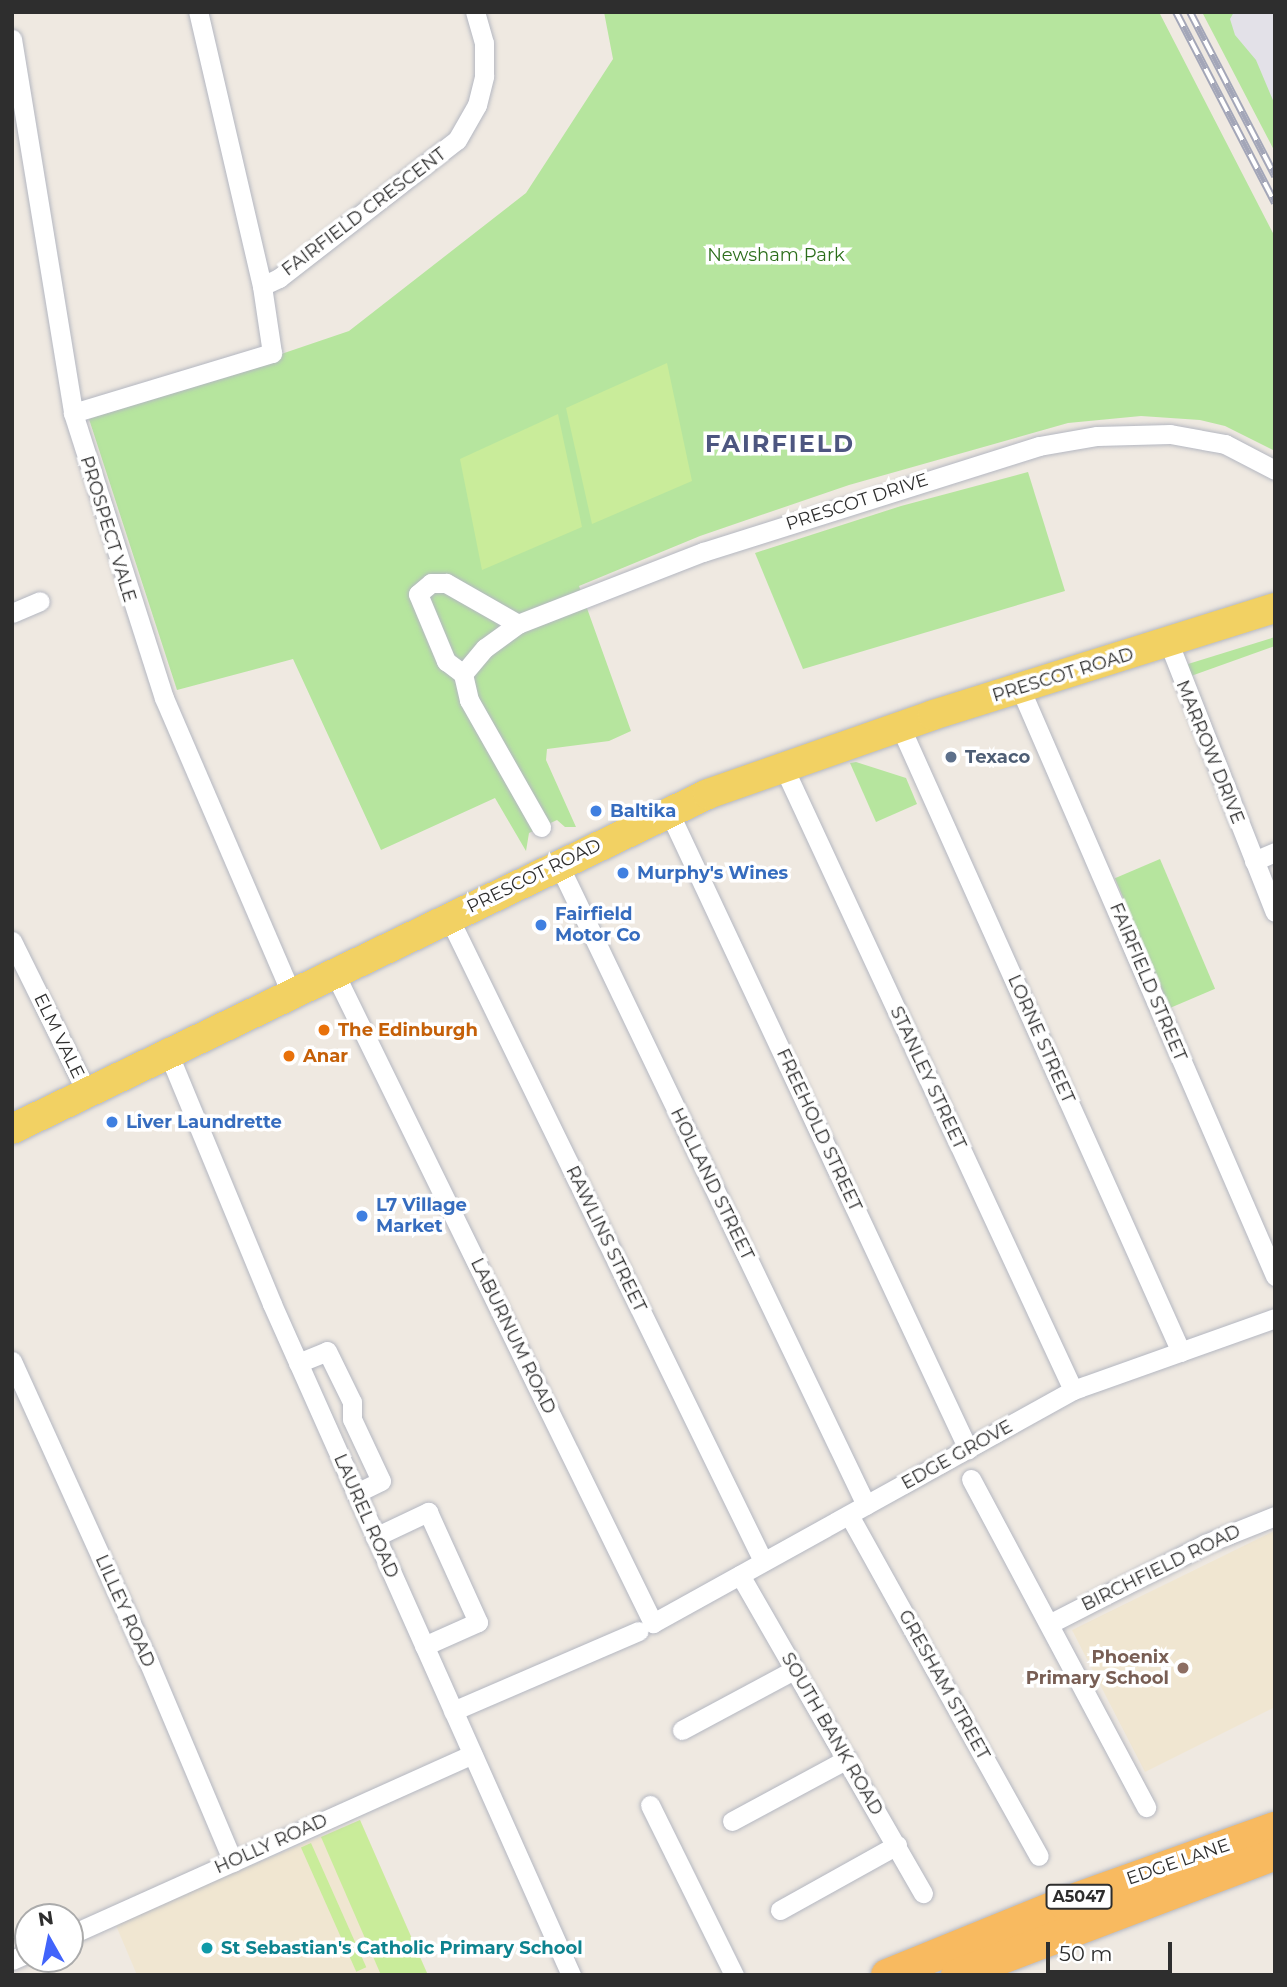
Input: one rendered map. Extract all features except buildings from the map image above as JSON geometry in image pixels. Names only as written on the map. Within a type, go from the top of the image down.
[{"type":"highway","name":"EDGE LANE","points":[[887,1975],[1064,1903],[1275,1828]]},
{"type":"highway","name":"EDGE LANE","points":[[957,1975],[1275,1854]]},
{"type":"main road","name":"PRESCOT ROAD","points":[[12,1129],[169,1055],[558,863],[669,812],[783,766],[900,726],[1275,608]]},
{"type":"street","name":"FAIRFIELD CRESCENT","points":[[73,413],[272,352],[262,286],[198,12]]},
{"type":"street","name":"FAIRFIELD CRESCENT","points":[[262,286],[279,278],[457,140],[477,105],[484,76],[484,43],[475,12]]},
{"type":"street","name":"PROSPECT VALE","points":[[12,38],[73,413],[164,698],[292,995]]},
{"type":"street","name":"PRESCOT DRIVE","points":[[463,674],[485,648],[518,624],[704,552],[1039,446],[1097,436],[1170,434],[1225,444],[1275,470]]},
{"type":"street","points":[[518,624],[446,583],[431,583],[418,594],[446,661],[463,674],[469,700],[541,827]]},
{"type":"street","points":[[12,613],[40,601]]},
{"type":"street","name":"MARROW DRIVE","points":[[1168,641],[1275,912]]},
{"type":"street","name":"FAIRFIELD STREET","points":[[1020,688],[1275,1276]]},
{"type":"street","name":"LORNE STREET","points":[[900,726],[1181,1352]]},
{"type":"street","name":"STANLEY STREET","points":[[783,766],[1073,1390]]},
{"type":"street","name":"FREEHOLD STREET","points":[[669,812],[968,1449]]},
{"type":"street","points":[[1254,861],[1275,852]]},
{"type":"street","name":"HOLLAND STREET","points":[[558,863],[858,1510]]},
{"type":"street","name":"RAWLINS STREET","points":[[449,918],[764,1560]]},
{"type":"street","name":"ELM VALE","points":[[12,941],[87,1093]]},
{"type":"street","name":"LABURNUM ROAD","points":[[335,974],[646,1627]]},
{"type":"street","name":"LAUREL ROAD","points":[[169,1055],[298,1363],[571,1975]]},
{"type":"street","name":"EDGE GROVE","points":[[453,1711],[646,1627],[1073,1390],[1275,1318]]},
{"type":"street","points":[[298,1363],[327,1351],[352,1402],[352,1419],[381,1481],[356,1493]]},
{"type":"street","name":"LILLEY ROAD","points":[[12,1362],[149,1663],[233,1862]]},
{"type":"street","points":[[971,1479],[1146,1807]]},
{"type":"street","name":"GRESHAM STREET","points":[[858,1510],[1040,1856]]},
{"type":"street","points":[[375,1536],[428,1512],[478,1622],[425,1646]]},
{"type":"street","name":"BIRCHFIELD ROAD","points":[[1049,1624],[1205,1544],[1275,1516]]},
{"type":"street","name":"SOUTH BANK ROAD","points":[[740,1575],[923,1893]]},
{"type":"street","points":[[682,1730],[794,1670]]},
{"type":"street","name":"HOLLY ROAD","points":[[84,1929],[472,1754]]},
{"type":"street","points":[[732,1821],[847,1759]]},
{"type":"street","points":[[650,1804],[734,1975]]},
{"type":"street","points":[[780,1910],[897,1844]]},
{"type":"shaded area","points":[[1218,12],[1275,12],[1275,119]]},
{"type":"shaded area","name":"Phoenix Primary School","points":[[1274,1531],[1275,1707],[1145,1772],[1072,1630]]},
{"type":"shaded area","points":[[360,1820],[427,1973],[137,1975],[115,1923]]},
{"type":"green space","name":"Newsham Park","points":[[604,12],[1159,12],[1275,237],[1275,451],[1225,426],[1200,420],[1141,416],[1068,423],[849,485],[700,536],[579,586],[631,731],[609,741],[547,749],[546,760],[576,827],[565,827],[557,820],[529,833],[526,851],[495,798],[381,850],[293,659],[177,690],[89,419],[349,331],[526,193],[613,59]]},
{"type":"green space","points":[[1202,12],[1234,12],[1230,19],[1235,35],[1256,60],[1275,105],[1275,152]]},
{"type":"green space","points":[[667,363],[692,481],[592,524],[566,408]]},
{"type":"green space","points":[[558,414],[582,527],[482,570],[460,459]]},
{"type":"green space","points":[[1028,472],[1065,591],[803,669],[755,553],[901,506]]},
{"type":"green space","points":[[1275,637],[1275,646],[1191,676],[1188,664]]},
{"type":"green space","points":[[856,762],[906,778],[917,804],[876,822],[850,763]]},
{"type":"green space","points":[[1160,859],[1215,989],[1170,1008],[1115,878]]},
{"type":"green space","points":[[360,1820],[427,1973],[423,1975],[381,1975],[321,1837]]},
{"type":"green space","points":[[311,1843],[366,1967],[356,1972],[301,1847]]},
{"type":"railway","points":[[1176,12],[1275,203]]},
{"type":"railway","points":[[1190,12],[1275,176]]},
{"type":"place","name":"Texaco","points":[[951,757]]},
{"type":"place","name":"Baltika","points":[[596,811]]},
{"type":"place","name":"Murphy's Wines","points":[[623,873]]},
{"type":"place","name":"Fairfield Motor Co","points":[[541,925]]},
{"type":"place","name":"The Edinburgh","points":[[324,1030]]},
{"type":"place","name":"Anar","points":[[289,1056]]},
{"type":"place","name":"Liver Laundrette","points":[[112,1122]]},
{"type":"place","name":"L7 Village Market","points":[[362,1216]]},
{"type":"place","name":"Phoenix Primary School","points":[[1183,1668]]},
{"type":"place","name":"St Sebastian's Catholic Primary School","points":[[207,1948]]},
{"type":"district","name":"FAIRFIELD","points":[[780,444]]}]
